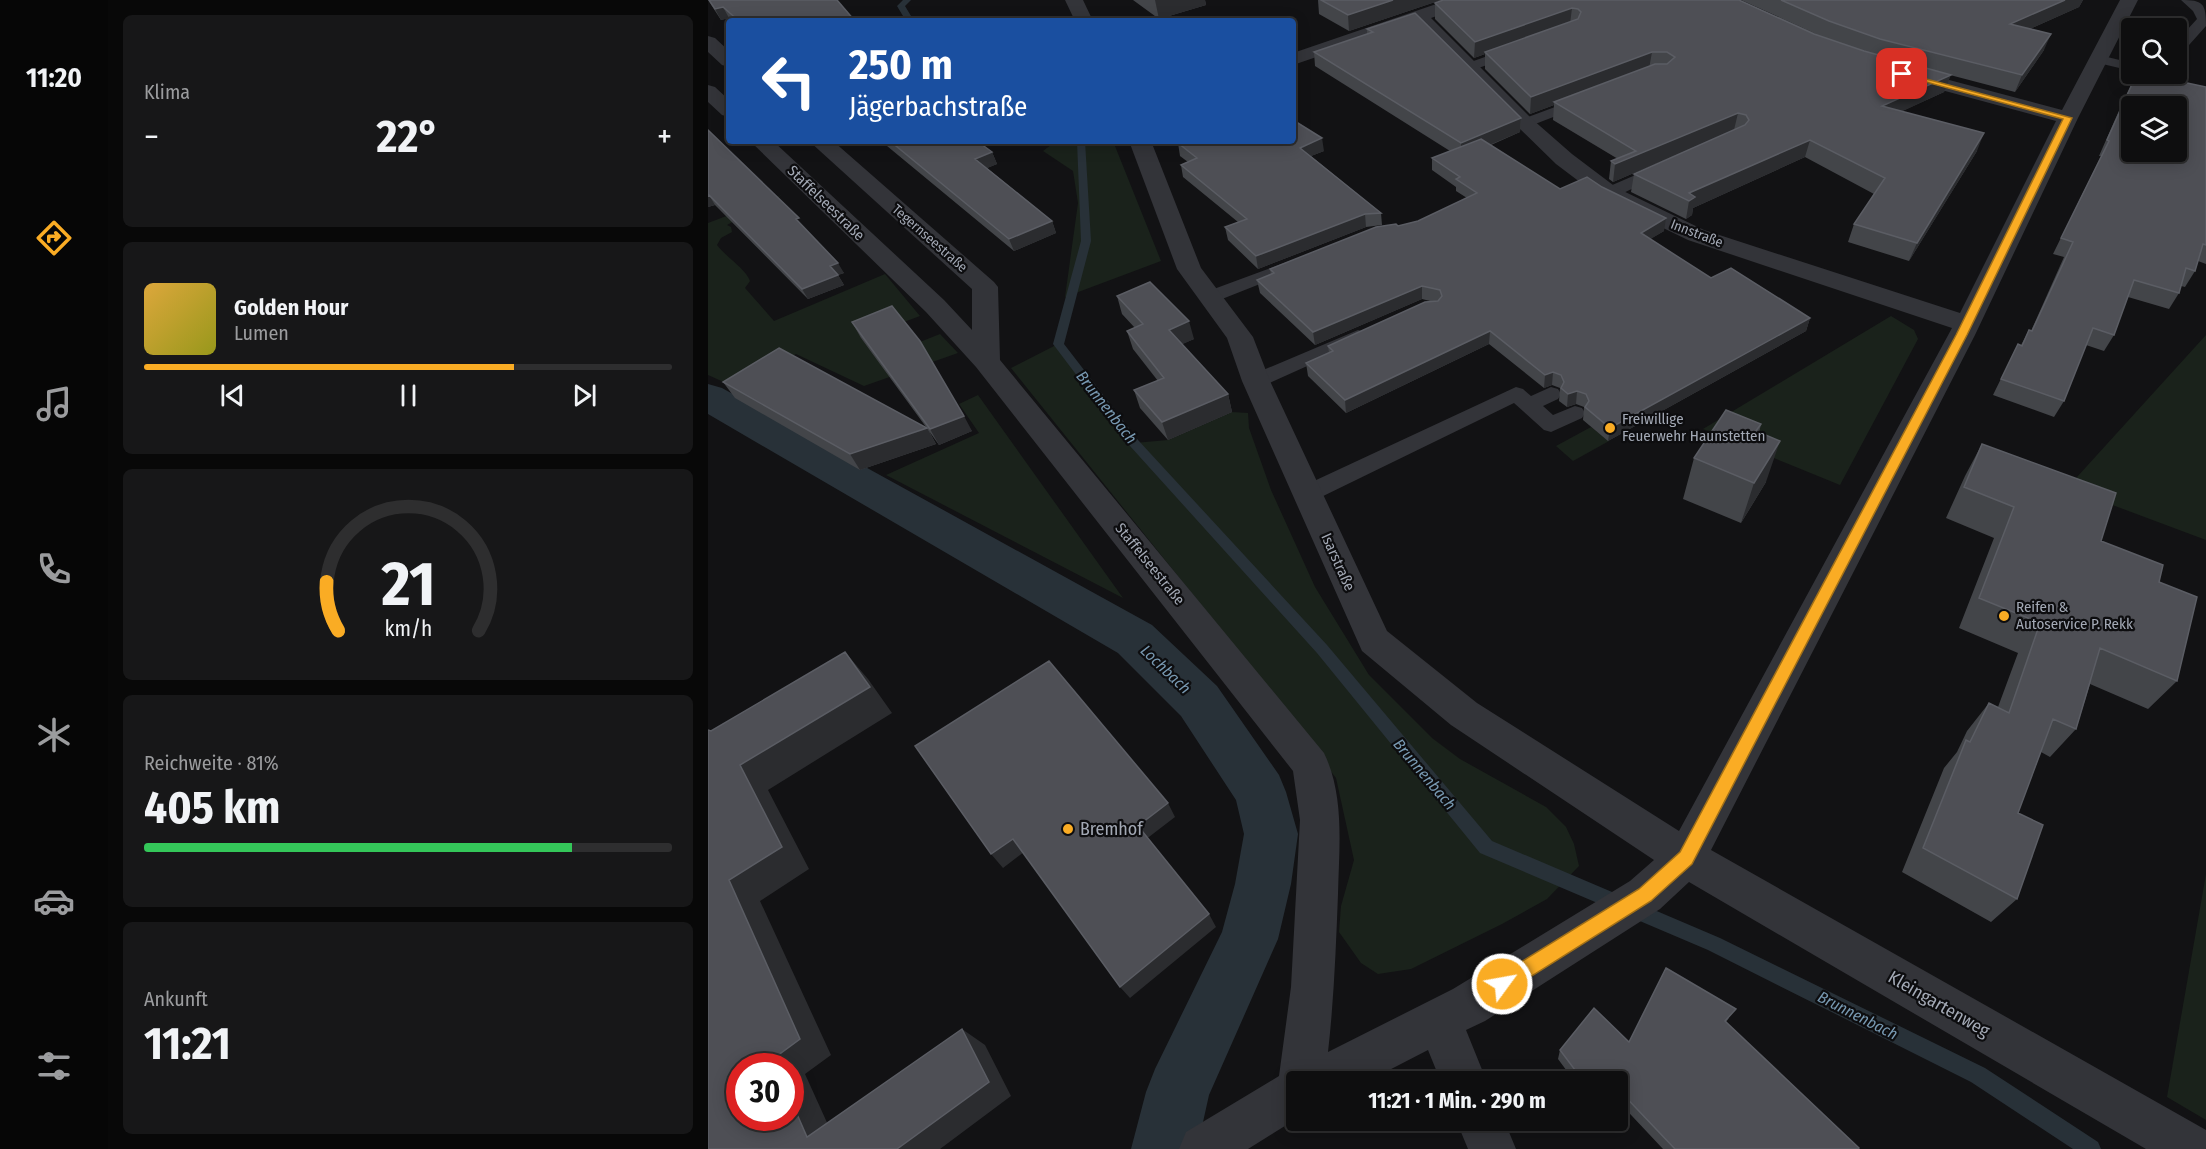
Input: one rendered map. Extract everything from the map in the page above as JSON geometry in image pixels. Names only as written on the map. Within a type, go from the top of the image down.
[{"type":"street","points":[[1074,0],[1083,18]]},
{"type":"street","points":[[1296,58],[1465,0]]},
{"type":"street","points":[[1338,1071],[1454,1013],[1645,895],[1686,858],[1966,324],[2099,59],[2122,2]]},
{"type":"street","name":"Innstraße","points":[[1419,16],[1564,159],[1609,193],[1696,235],[1966,324]]},
{"type":"street","points":[[708,42],[726,58]]},
{"type":"street","points":[[1885,68],[2068,118]]},
{"type":"street","points":[[708,91],[726,108]]},
{"type":"street","name":"Staffelseestraße","points":[[764,144],[935,306],[986,361],[1311,765],[1320,820],[1313,987],[1302,1071]]},
{"type":"street","name":"Tegernseestraße","points":[[823,144],[985,287],[986,361]]},
{"type":"street","name":"Isarstraße","points":[[1141,144],[1189,269],[1240,337],[1256,381],[1374,641],[1464,714],[1686,858]]},
{"type":"street","name":"Kleingartenweg","points":[[1686,858],[2192,1149]]},
{"type":"street","points":[[1454,1013],[1462,1071]]},
{"type":"street","points":[[1212,1144],[1286,1098]]},
{"type":"street","points":[[1485,1131],[1492,1149]]},
{"type":"lane","points":[[2187,0],[2196,4],[2204,20],[2187,39]]},
{"type":"lane","points":[[1470,67],[1526,46]]},
{"type":"lane","points":[[2099,59],[2121,64]]},
{"type":"lane","points":[[1526,123],[1598,95]]},
{"type":"lane","points":[[1609,193],[1672,165]]},
{"type":"lane","points":[[1210,297],[1318,254]]},
{"type":"lane","points":[[1256,381],[1371,330]]},
{"type":"lane","points":[[1307,494],[1516,394],[1551,425],[1575,413]]},
{"type":"lane","points":[[1528,405],[1551,394]]},
{"type":"shaded area","points":[[1052,144],[1114,144],[1161,261],[1065,297],[1078,203],[1073,171],[1043,151]]},
{"type":"shaded area","points":[[782,195],[727,225],[731,227],[732,232],[721,238],[717,245],[748,276],[750,281],[745,288],[774,321],[885,274],[920,316],[861,338],[877,359],[940,334],[958,353],[864,386],[796,354],[737,388],[708,375],[708,223]]},
{"type":"shaded area","points":[[1891,316],[1914,330],[1918,339],[1840,485],[1703,429]]},
{"type":"shaded area","points":[[2206,335],[2206,540],[2067,488]]},
{"type":"shaded area","points":[[1058,344],[1134,443],[1168,440],[1232,412],[1248,413],[1249,428],[1271,490],[1315,587],[1369,675],[1432,738],[1460,759],[1546,807],[1566,827],[1574,844],[1579,866],[1547,899],[1411,969],[1378,974],[1361,963],[1339,932],[1341,906],[1354,860],[1336,778],[1198,601],[1011,368]]},
{"type":"shaded area","points":[[978,395],[1123,598],[886,475],[979,433],[959,404]]},
{"type":"shaded area","points":[[1591,427],[1609,441],[1573,461],[1556,446]]},
{"type":"shaded area","points":[[2206,874],[2206,1120],[2167,1097]]},
{"type":"building","points":[[709,0],[837,0],[852,18],[736,18],[723,7],[715,9]]},
{"type":"building","points":[[1321,0],[1393,0],[1348,15]]},
{"type":"building","points":[[1443,0],[1739,0],[1814,34],[1864,51],[1951,75],[1882,106],[1984,133],[1917,243],[1854,224],[1885,178],[1810,140],[1689,193],[1695,197],[1689,201],[1634,174],[1745,125],[1749,120],[1746,115],[1738,113],[1615,164],[1611,161],[1636,151],[1554,102],[1655,64],[1667,64],[1675,57],[1667,52],[1652,52],[1531,97],[1485,52],[1578,19],[1581,12],[1572,8],[1475,42],[1435,3]]},
{"type":"building","points":[[1781,0],[2065,0],[2010,24],[2051,34],[2022,75],[1880,39],[1829,21]]},
{"type":"building","points":[[1415,13],[1521,118],[1461,143],[1314,52],[1373,32],[1367,29]]},
{"type":"building","points":[[2187,83],[2206,87],[2206,245],[2203,244],[2195,271],[2186,268],[2179,293],[2134,280],[2114,335],[2093,328],[2064,401],[2001,379],[2018,344],[2022,346],[2029,330],[2032,331],[2073,242],[2061,238],[2109,141],[2107,140],[2121,109],[2121,162],[2187,162],[2187,96],[2127,96],[2132,84]]},
{"type":"building","points":[[1296,122],[1322,138],[1300,148],[1381,213],[1365,214],[1256,256],[1225,227],[1247,219],[1181,165],[1197,158],[1179,144],[1296,144]]},
{"type":"building","points":[[708,130],[799,218],[796,219],[838,263],[830,266],[838,275],[802,289],[708,196]]},
{"type":"building","points":[[1481,139],[1560,189],[1587,177],[1602,187],[1666,218],[1641,233],[1711,278],[1731,268],[1810,318],[1610,428],[1585,407],[1589,401],[1586,394],[1577,391],[1568,394],[1561,388],[1564,382],[1561,375],[1553,372],[1545,375],[1490,331],[1345,400],[1306,363],[1333,351],[1328,346],[1425,302],[1438,301],[1442,296],[1440,290],[1422,286],[1313,332],[1257,280],[1274,273],[1270,269],[1376,227],[1396,224],[1398,226],[1418,221],[1477,193],[1456,179],[1460,177],[1432,158]]},
{"type":"building","points":[[894,144],[981,144],[992,152],[975,159],[1052,221],[1009,239]]},
{"type":"building","points":[[1150,282],[1189,321],[1169,330],[1228,394],[1162,422],[1134,390],[1164,378],[1127,331],[1143,324],[1117,296]]},
{"type":"building","points":[[892,306],[920,341],[964,416],[930,429],[852,322]]},
{"type":"building","points":[[779,348],[927,428],[850,454],[723,382]]},
{"type":"building","points":[[1726,410],[1761,424],[1756,431],[1780,441],[1754,483],[1694,458]]},
{"type":"building","points":[[1982,444],[2116,493],[2101,541],[2163,565],[2159,582],[2197,597],[2177,681],[2100,648],[2076,729],[2053,719],[2018,813],[2043,825],[2017,899],[1923,848],[1966,740],[1970,742],[1989,703],[2009,713],[2040,623],[1979,598],[2014,507],[1964,487]]},
{"type":"building","points":[[845,652],[870,687],[740,765],[782,847],[729,880],[800,1039],[781,1053],[726,1053],[726,1131],[804,1130],[807,1137],[962,1029],[989,1082],[897,1149],[708,1149],[708,730],[711,731]]},
{"type":"building","name":"Bremhof","points":[[1049,661],[1168,803],[1138,826],[1209,914],[1120,987],[1013,839],[991,854],[915,746]]},
{"type":"building","points":[[1666,968],[1736,1009],[1725,1021],[1859,1148],[1675,1149],[1628,1100],[1628,1071],[1576,1071],[1560,1050],[1594,1008],[1629,1042]]},
{"type":"waterway","name":"Brunnenbach","points":[[907,0],[901,6],[908,18]]},
{"type":"waterway","name":"Brunnenbach","points":[[1081,144],[1086,241],[1058,344],[1134,443],[1322,649],[1486,847],[1714,944],[1978,1075],[2091,1149]]},
{"type":"waterway","name":"Lochbach","points":[[708,397],[1135,639],[1199,701],[1260,792],[1271,834],[1263,884],[1249,939],[1178,1092],[1164,1149]]},
{"type":"place","name":"Freiwillige Feuerwehr Haunstetten","points":[[1610,428]]},
{"type":"place","name":"Reifen & Autoservice P. Rekk","points":[[2004,616]]},
{"type":"place","name":"Bremhof","points":[[1068,829]]},
{"type":"route","points":[[1502,984],[1645,895],[1686,858],[1962,335],[2068,118],[1902,74]]}]
